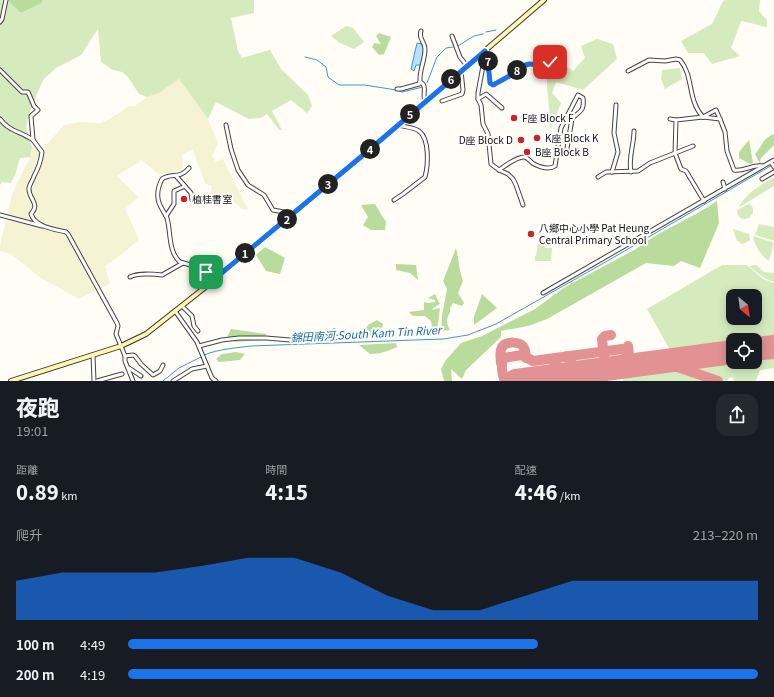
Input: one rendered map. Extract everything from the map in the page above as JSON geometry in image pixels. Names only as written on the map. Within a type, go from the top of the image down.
[{"type":"main road","points":[[11,381],[121,346],[146,334],[288,218],[467,66],[485,53],[544,0]]},
{"type":"street","points":[[0,22],[6,0]]},
{"type":"street","points":[[421,31],[421,39],[425,48],[419,75],[420,82],[423,83],[424,86],[423,98],[425,101]]},
{"type":"street","points":[[452,36],[460,56],[467,66]]},
{"type":"street","points":[[485,53],[488,62],[490,83],[493,85],[505,77],[513,74],[519,68],[530,63],[536,65],[545,72],[548,71],[551,67],[551,57]]},
{"type":"street","points":[[485,53],[478,99],[481,105],[483,124],[488,134],[491,164],[508,174],[513,179],[523,206]]},
{"type":"street","points":[[628,71],[649,60],[680,60],[688,77],[693,101],[703,117]]},
{"type":"street","points":[[0,70],[22,92],[28,92],[34,106],[38,110],[31,116],[33,140]]},
{"type":"street","points":[[442,102],[462,94],[461,71]]},
{"type":"street","points":[[397,89],[419,84],[420,82]]},
{"type":"street","points":[[478,99],[486,94],[502,108]]},
{"type":"street","points":[[499,170],[519,158],[524,157],[536,165],[552,168],[556,164],[557,153],[561,128],[578,95],[583,98],[584,101],[581,111],[572,120],[566,154],[557,153]]},
{"type":"street","points":[[612,172],[618,152],[614,133],[616,105]]},
{"type":"street","points":[[703,117],[716,110],[725,132],[726,151],[734,170],[755,165],[763,166]]},
{"type":"street","points":[[670,119],[676,120],[703,117],[720,119]]},
{"type":"street","points":[[0,118],[10,130],[25,134],[33,140],[42,152],[29,188],[29,193],[35,205],[31,215],[34,220],[44,227]]},
{"type":"street","points":[[676,120],[675,153],[681,169],[686,171],[704,201]]},
{"type":"street","points":[[226,125],[236,164],[246,182],[251,188],[264,195],[273,210],[284,212],[288,218]]},
{"type":"street","points":[[394,200],[425,177],[428,160],[427,150],[422,134],[419,131],[398,125]]},
{"type":"street","points":[[631,172],[630,158],[633,147],[634,131]]},
{"type":"street","points":[[598,177],[606,172],[638,171],[647,165],[693,146]]},
{"type":"street","points":[[543,293],[772,161],[774,167]]},
{"type":"street","points":[[190,168],[185,173],[163,178],[158,190],[159,204],[166,216],[174,254],[178,261],[201,268],[212,281]]},
{"type":"street","points":[[762,180],[774,172]]},
{"type":"street","points":[[176,176],[191,193],[192,200]]},
{"type":"street","points":[[722,182],[725,189]]},
{"type":"street","points":[[166,216],[174,204],[174,191],[185,186]]},
{"type":"street","points":[[0,215],[66,232],[68,234],[117,323],[118,326],[116,334],[133,381]]},
{"type":"street","points":[[130,277],[153,273],[162,275],[183,263]]},
{"type":"street","points":[[182,306],[192,316],[198,331]]},
{"type":"street","points":[[175,311],[194,336],[212,378],[216,381]]},
{"type":"street","points":[[334,331],[334,338]]},
{"type":"street","points":[[200,348],[222,340],[239,338],[290,340],[342,337]]},
{"type":"street","points":[[93,355],[96,381],[122,374]]},
{"type":"street","points":[[125,356],[135,356],[153,375],[160,371],[163,366]]},
{"type":"street","points":[[173,381],[192,369],[207,366]]},
{"type":"street","points":[[128,368],[141,376]]},
{"type":"shaded area","points":[[179,79],[208,119],[218,143],[212,156],[216,162],[223,159],[248,209],[243,210],[228,196],[209,199],[212,186],[205,183],[193,149],[182,155],[183,170],[158,174],[142,160],[117,176],[138,197],[125,209],[139,239],[105,266],[110,284],[79,299],[41,278],[11,254],[0,251],[12,194],[30,157],[32,147],[44,148],[64,125],[79,122],[101,123],[120,113],[128,106],[135,106],[147,97],[159,93]]},
{"type":"green space","points":[[0,0],[7,0],[21,13],[42,3],[43,0],[254,0],[254,13],[231,18],[238,51],[242,58],[270,50],[281,69],[308,95],[312,106],[307,113],[291,100],[272,111],[282,130],[279,130],[267,114],[260,118],[249,119],[216,102],[208,119],[179,79],[159,93],[147,97],[139,94],[128,77],[122,72],[113,70],[101,62],[98,29],[81,55],[56,68],[43,80],[30,111],[26,127],[32,147],[30,157],[20,158],[11,183],[2,182],[0,185]]},
{"type":"green space","points":[[7,0],[43,0],[42,3],[21,13]]},
{"type":"green space","points":[[760,0],[759,11],[767,20],[767,27],[741,21],[731,48],[740,56],[712,64],[704,53],[688,53],[681,41],[712,24],[723,1]]},
{"type":"green space","points":[[346,26],[353,28],[364,42],[354,49],[340,43],[331,36]]},
{"type":"green space","points":[[379,33],[391,37],[384,54],[379,55],[372,47],[374,43],[381,44],[376,36]]},
{"type":"green space","points":[[597,39],[613,44],[617,59],[583,90],[556,82],[552,93],[561,103],[550,130],[547,75],[557,72],[560,62],[573,71],[585,58],[581,46]]},
{"type":"green space","points":[[680,68],[682,79],[665,89],[661,79],[662,70]]},
{"type":"green space","points":[[774,134],[774,145],[761,158],[760,164],[755,154],[765,140]]},
{"type":"green space","points":[[749,140],[753,163],[750,164],[739,158],[739,152]]},
{"type":"green space","points":[[774,178],[774,186],[738,208],[753,190]]},
{"type":"green space","points":[[717,201],[719,223],[700,268],[681,261],[674,266],[646,263],[547,319],[528,326],[501,331],[501,337],[466,370],[462,379],[451,369],[452,381],[444,381],[441,369],[446,360],[461,343],[482,336],[535,309],[565,287],[636,249],[655,236]]},
{"type":"green space","points":[[375,204],[386,222],[385,230],[371,230],[363,225],[368,217],[361,205]]},
{"type":"green space","points":[[749,204],[753,208],[753,213],[749,218],[742,219],[738,215],[737,210]]},
{"type":"green space","points":[[759,224],[774,227],[774,241],[755,235]]},
{"type":"green space","points":[[733,229],[749,234],[750,240],[743,244],[740,243],[737,241]]},
{"type":"green space","points":[[754,236],[774,243],[769,261],[757,248],[753,238]]},
{"type":"green space","points":[[538,242],[544,242],[545,248],[552,248],[551,261],[535,261]]},
{"type":"green space","points":[[265,247],[285,258],[280,274],[266,271],[256,255]]},
{"type":"green space","points":[[456,248],[463,281],[458,293],[464,303],[462,306],[453,303],[447,319],[450,330],[441,331],[447,289],[443,281]]},
{"type":"green space","points":[[396,264],[416,265],[418,280],[410,273],[396,270]]},
{"type":"green space","points":[[722,265],[747,265],[763,279],[774,283],[774,336],[762,338],[762,333],[726,333],[726,343],[670,350],[647,309]]},
{"type":"green space","points":[[756,265],[764,272],[774,273],[774,282],[764,278],[749,266]]},
{"type":"green space","points":[[435,294],[440,304],[432,310],[440,308],[437,331],[427,333],[421,331],[432,327],[431,321],[425,316],[413,316],[409,312],[424,310],[424,302],[435,302],[435,300],[428,298]]},
{"type":"green space","points":[[482,294],[497,308],[474,325],[474,317]]},
{"type":"green space","points":[[377,320],[383,324],[376,334],[362,334],[368,325]]},
{"type":"green space","points":[[231,329],[266,334],[265,340],[235,342],[227,337]]},
{"type":"green space","points":[[396,343],[397,347],[374,354],[370,354],[359,345]]},
{"type":"green space","points":[[236,352],[245,354],[240,360],[219,362],[216,359],[222,354]]},
{"type":"green space","points":[[774,356],[774,368],[760,370],[756,381],[734,381],[731,377],[725,381],[686,367],[726,362],[726,369],[762,369],[762,357]]},
{"type":"green space","points":[[677,369],[711,381],[623,381],[623,376]]},
{"type":"water","points":[[417,43],[423,44],[424,48],[421,65],[416,65],[414,71],[411,69]]},
{"type":"waterway","points":[[486,32],[496,30]]},
{"type":"waterway","points":[[458,46],[474,36],[483,34]]},
{"type":"waterway","points":[[427,83],[437,57],[446,48],[453,47]]},
{"type":"waterway","points":[[305,57],[317,60],[326,67],[328,77],[339,85],[365,85],[396,90]]},
{"type":"waterway","points":[[399,91],[402,92],[423,87]]},
{"type":"waterway","name":"錦田南河 South Kam Tin River","points":[[204,355],[221,350],[251,346],[443,339],[468,335],[496,324],[774,164]]},
{"type":"waterway","name":"錦田南河 South Kam Tin River","points":[[163,381],[179,368],[201,357]]},
{"type":"taxiway","points":[[604,357],[602,339],[605,336],[611,335]]},
{"type":"taxiway","points":[[501,363],[501,349],[504,345],[510,343],[520,344],[525,350],[526,358]]},
{"type":"taxiway","points":[[628,346],[630,366]]},
{"type":"taxiway","points":[[505,381],[502,370],[503,358],[522,355],[533,361],[622,349],[628,353]]},
{"type":"taxiway","points":[[567,356],[571,361],[574,381]]},
{"type":"taxiway","points":[[551,359],[556,363],[558,381]]},
{"type":"taxiway","points":[[663,362],[718,381]]},
{"type":"taxiway","points":[[529,381],[533,379]]},
{"type":"taxiway","points":[[595,381],[601,381]]},
{"type":"runway","points":[[762,348],[774,347]]},
{"type":"runway","points":[[516,381],[726,353]]},
{"type":"place","name":"F座 Block F","points":[[514,118]]},
{"type":"place","name":"K座 Block K","points":[[537,138]]},
{"type":"place","name":"D座 Block D","points":[[521,140]]},
{"type":"place","name":"B座 Block B","points":[[527,152]]},
{"type":"place","name":"植桂書室","points":[[184,199]]},
{"type":"place","name":"八鄉中心小學 Pat Heung Central Primary School","points":[[531,234]]},
{"type":"route","points":[[206,272],[212,281],[485,51],[488,62],[490,83],[493,85],[505,77],[513,74],[524,65],[530,63],[536,65],[545,72],[548,71],[551,67],[550,62]]}]
